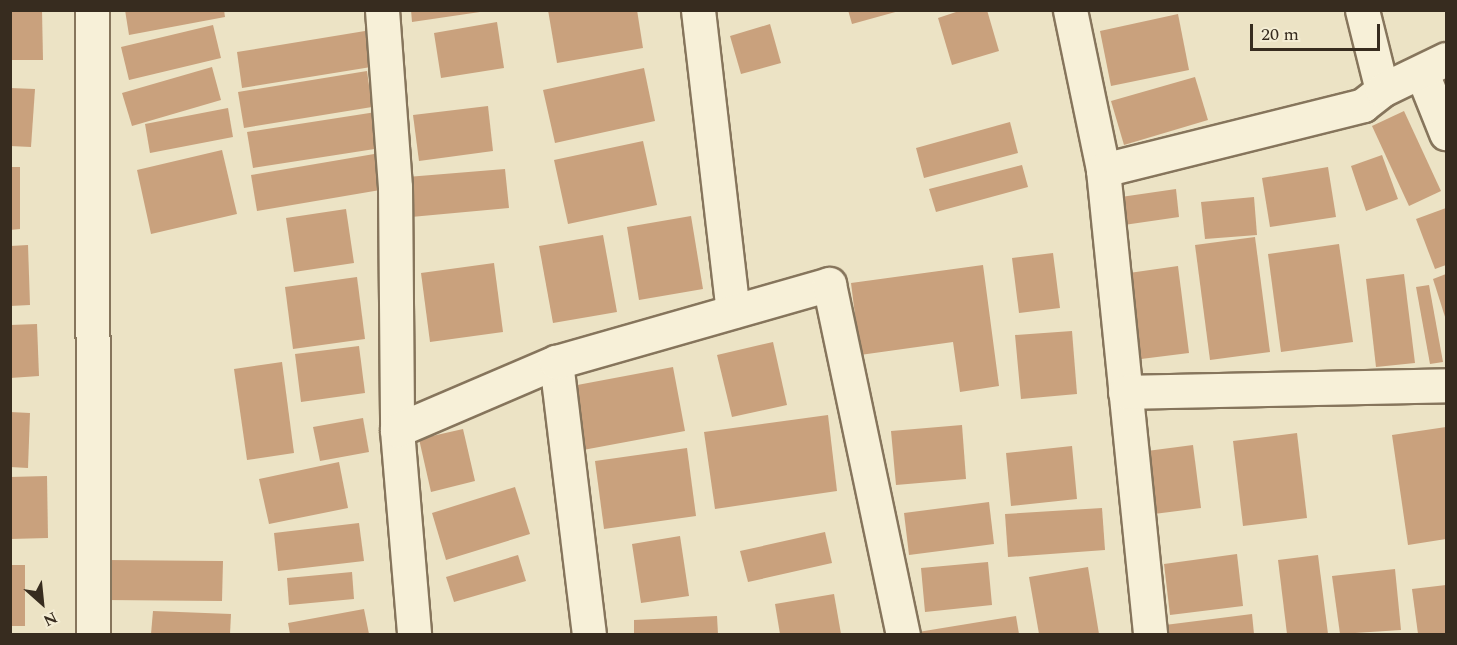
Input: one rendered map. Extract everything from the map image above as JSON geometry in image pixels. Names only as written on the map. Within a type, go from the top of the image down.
[{"type":"street","points":[[92,10],[93,634]]},
{"type":"street","points":[[382,10],[395,187],[397,430],[414,634]]},
{"type":"street","points":[[698,10],[733,311]]},
{"type":"street","points":[[1070,10],[1103,170],[1150,634]]},
{"type":"street","points":[[1362,10],[1382,90]]},
{"type":"street","points":[[1103,170],[1363,105],[1382,90],[1434,66],[1446,133]]},
{"type":"street","points":[[397,430],[556,362],[829,284],[903,634]]},
{"type":"street","points":[[556,362],[589,634]]},
{"type":"street","points":[[1125,392],[1446,385]]},
{"type":"building","points":[[10,10],[42,10],[43,60],[10,60]]},
{"type":"building","points":[[125,10],[224,10],[225,17],[129,35]]},
{"type":"building","points":[[411,10],[480,10],[480,12],[412,22]]},
{"type":"building","points":[[548,10],[637,10],[643,48],[557,63]]},
{"type":"building","points":[[848,10],[899,10],[899,11],[852,24]]},
{"type":"building","points":[[962,10],[987,10],[999,51],[952,65],[938,18]]},
{"type":"building","points":[[1178,14],[1189,70],[1111,86],[1100,31]]},
{"type":"building","points":[[497,22],[504,68],[441,78],[434,33]]},
{"type":"building","points":[[770,24],[781,63],[741,74],[730,36]]},
{"type":"building","points":[[213,25],[221,58],[129,80],[121,47]]},
{"type":"building","points":[[365,31],[371,67],[242,88],[237,52]]},
{"type":"building","points":[[212,67],[221,100],[132,126],[122,93]]},
{"type":"building","points":[[644,68],[655,121],[555,143],[543,90]]},
{"type":"building","points":[[367,71],[372,107],[244,128],[238,92]]},
{"type":"building","points":[[1195,77],[1208,120],[1124,145],[1111,101]]},
{"type":"building","points":[[10,88],[35,89],[31,147],[10,146]]},
{"type":"building","points":[[488,106],[493,151],[419,161],[413,115]]},
{"type":"building","points":[[228,108],[233,137],[150,153],[145,124]]},
{"type":"building","points":[[1404,111],[1441,191],[1409,206],[1372,126]]},
{"type":"building","points":[[376,112],[381,148],[253,168],[247,132]]},
{"type":"building","points":[[1010,122],[1018,153],[924,178],[916,148]]},
{"type":"building","points":[[643,141],[657,205],[568,224],[554,160]]},
{"type":"building","points":[[222,150],[237,214],[151,234],[137,170]]},
{"type":"building","points":[[380,153],[386,189],[257,211],[251,175]]},
{"type":"building","points":[[1382,155],[1398,199],[1366,211],[1351,166]]},
{"type":"building","points":[[1022,165],[1028,187],[936,212],[929,189]]},
{"type":"building","points":[[10,167],[20,167],[20,229],[10,230]]},
{"type":"building","points":[[1328,167],[1336,217],[1270,227],[1262,178]]},
{"type":"building","points":[[505,169],[509,208],[411,217],[407,177]]},
{"type":"building","points":[[1176,189],[1179,217],[1117,226],[1114,198]]},
{"type":"building","points":[[1254,197],[1257,235],[1205,239],[1201,202]]},
{"type":"building","points":[[1446,208],[1446,265],[1435,269],[1416,219]]},
{"type":"building","points":[[346,209],[354,263],[294,272],[286,218]]},
{"type":"building","points":[[691,216],[703,289],[639,300],[627,227]]},
{"type":"building","points":[[603,235],[617,312],[553,323],[539,246]]},
{"type":"building","points":[[1255,237],[1270,352],[1210,360],[1195,245]]},
{"type":"building","points":[[1339,244],[1353,342],[1281,352],[1268,254]]},
{"type":"building","points":[[28,245],[30,305],[10,306],[10,246]]},
{"type":"building","points":[[1053,253],[1060,308],[1019,313],[1012,258]]},
{"type":"building","points":[[494,263],[503,332],[430,342],[421,273]]},
{"type":"building","points":[[983,265],[999,386],[960,392],[953,342],[860,355],[851,283]]},
{"type":"building","points":[[1178,266],[1189,353],[1133,360],[1122,274]]},
{"type":"building","points":[[1404,274],[1415,363],[1376,367],[1366,279]]},
{"type":"building","points":[[1446,274],[1446,320],[1433,279]]},
{"type":"building","points":[[357,277],[365,339],[293,349],[285,287]]},
{"type":"building","points":[[1429,285],[1443,362],[1430,364],[1416,287]]},
{"type":"building","points":[[37,324],[39,376],[10,378],[10,325]]},
{"type":"building","points":[[1072,331],[1077,394],[1021,399],[1015,335]]},
{"type":"building","points":[[773,342],[787,405],[732,417],[717,355]]},
{"type":"building","points":[[359,346],[365,393],[301,402],[295,354]]},
{"type":"building","points":[[282,362],[294,453],[247,460],[234,369]]},
{"type":"building","points":[[673,367],[685,431],[583,450],[572,386]]},
{"type":"building","points":[[10,412],[30,413],[28,468],[10,467]]},
{"type":"building","points":[[828,415],[837,491],[715,509],[704,432]]},
{"type":"building","points":[[363,418],[369,452],[320,461],[313,427]]},
{"type":"building","points":[[962,425],[966,479],[896,485],[891,431]]},
{"type":"building","points":[[1446,427],[1446,539],[1408,545],[1392,435]]},
{"type":"building","points":[[463,429],[475,481],[431,492],[419,439]]},
{"type":"building","points":[[1297,433],[1307,518],[1243,526],[1233,441]]},
{"type":"building","points":[[1193,445],[1201,508],[1154,514],[1147,451]]},
{"type":"building","points":[[1072,446],[1077,499],[1011,506],[1006,453]]},
{"type":"building","points":[[687,448],[696,516],[604,529],[595,461]]},
{"type":"building","points":[[339,462],[348,508],[269,524],[259,479]]},
{"type":"building","points":[[47,476],[48,538],[10,539],[10,477]]},
{"type":"building","points":[[515,487],[530,534],[446,560],[432,513]]},
{"type":"building","points":[[989,502],[994,544],[909,555],[904,513]]},
{"type":"building","points":[[1102,508],[1105,550],[1008,557],[1005,514]]},
{"type":"building","points":[[359,523],[364,561],[278,571],[274,533]]},
{"type":"building","points":[[825,532],[832,563],[748,582],[740,551]]},
{"type":"building","points":[[680,536],[689,596],[641,603],[632,544]]},
{"type":"building","points":[[1237,554],[1243,606],[1170,615],[1164,564]]},
{"type":"building","points":[[518,555],[526,581],[454,602],[446,577]]},
{"type":"building","points":[[1318,555],[1328,634],[1287,634],[1278,560]]},
{"type":"building","points":[[106,560],[223,561],[222,601],[106,600]]},
{"type":"building","points":[[988,562],[992,605],[925,612],[921,568]]},
{"type":"building","points":[[10,565],[25,565],[25,626],[10,626]]},
{"type":"building","points":[[1088,567],[1099,634],[1039,634],[1029,577]]},
{"type":"building","points":[[1395,569],[1401,630],[1340,634],[1332,576]]},
{"type":"building","points":[[352,572],[354,599],[289,605],[287,578]]},
{"type":"building","points":[[1446,585],[1446,634],[1418,634],[1412,589]]},
{"type":"building","points":[[834,594],[841,634],[780,634],[775,604]]},
{"type":"building","points":[[364,609],[369,634],[290,634],[288,623]]},
{"type":"building","points":[[153,611],[231,614],[230,634],[151,634]]},
{"type":"building","points":[[1252,614],[1254,634],[1166,634],[1165,625]]},
{"type":"building","points":[[717,616],[718,634],[634,634],[634,620]]},
{"type":"building","points":[[1016,616],[1019,634],[912,634],[912,633]]}]
